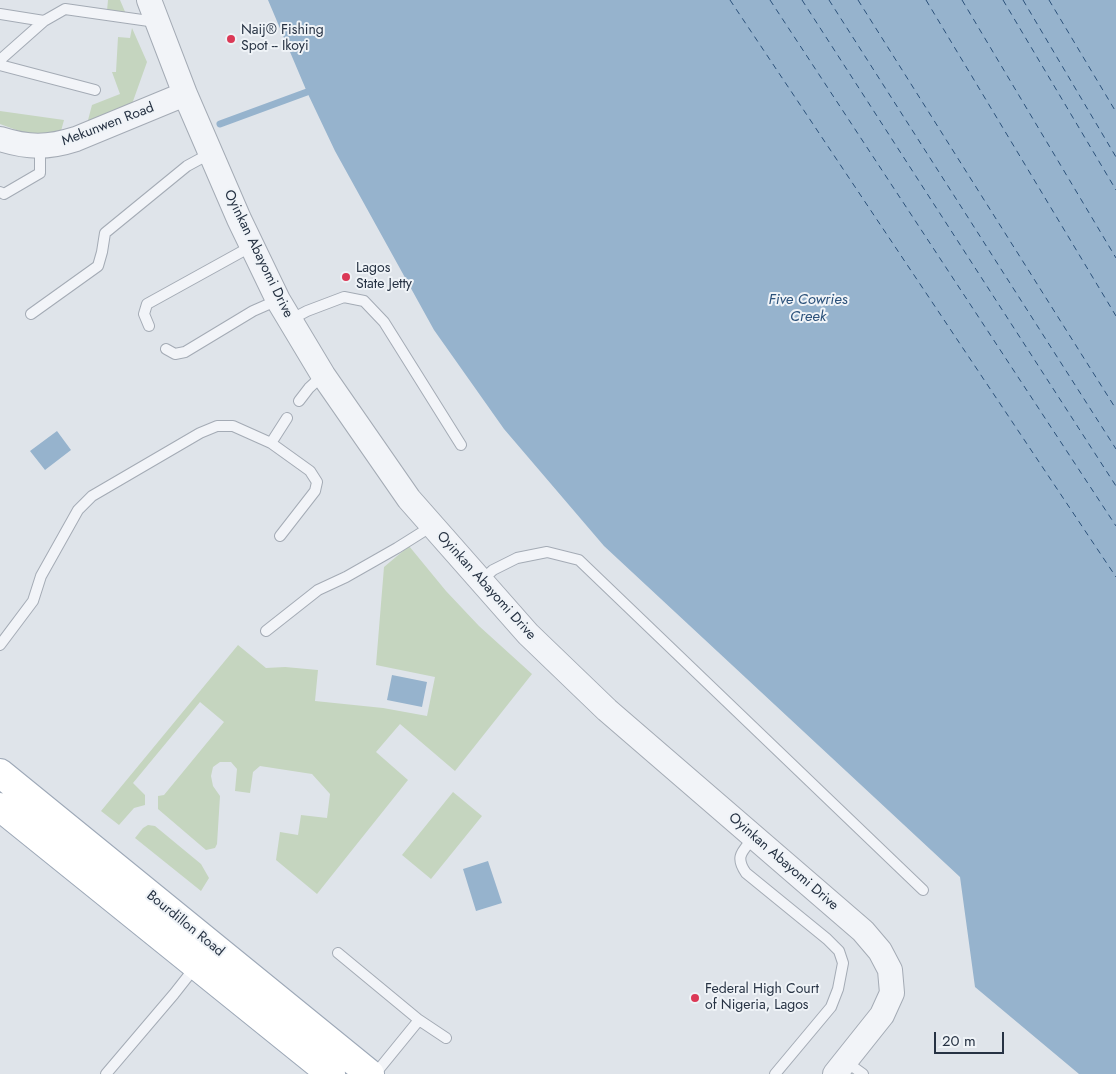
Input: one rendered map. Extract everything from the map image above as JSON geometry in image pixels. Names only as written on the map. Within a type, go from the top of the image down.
[{"type":"main road","name":"Bourdillon Road","points":[[0,773],[370,1074]]},
{"type":"main road","name":"Bourdillon Road","points":[[0,806],[331,1074]]},
{"type":"street","name":"Oyinkan Abayomi Drive","points":[[149,0],[185,94],[252,246],[284,310],[323,375],[403,491],[528,634],[607,710],[863,931],[880,951],[890,970],[892,993],[882,1014],[848,1070]]},
{"type":"street","name":"Mekunwen Road","points":[[0,139],[20,145],[40,147],[59,145],[185,94]]},
{"type":"lane","points":[[0,60],[44,21],[66,5],[157,22]]},
{"type":"lane","points":[[0,14],[44,21]]},
{"type":"lane","points":[[0,65],[95,90]]},
{"type":"lane","points":[[1,196],[40,173],[40,147]]},
{"type":"lane","points":[[31,314],[98,266],[105,234],[187,166],[211,153]]},
{"type":"lane","points":[[149,326],[144,314],[147,304],[252,246]]},
{"type":"lane","points":[[166,349],[175,354],[185,352],[253,311],[307,311],[344,297],[364,301],[384,322],[461,445]]},
{"type":"lane","points":[[299,401],[323,375]]},
{"type":"lane","points":[[271,444],[287,418]]},
{"type":"lane","points":[[0,645],[33,601],[41,576],[78,510],[92,496],[200,433],[217,426],[232,426],[271,444],[310,471],[317,482],[315,491],[280,536]]},
{"type":"lane","points":[[266,632],[318,590],[346,577],[432,526]]},
{"type":"lane","points":[[481,581],[493,570],[517,558],[547,552],[579,560],[923,890]]},
{"type":"lane","points":[[754,837],[740,854],[740,865],[746,873],[827,939],[839,951],[843,963],[838,989],[831,1007],[774,1074]]},
{"type":"lane","points":[[338,953],[419,1020],[446,1038]]},
{"type":"lane","points":[[106,1074],[196,965]]},
{"type":"lane","points":[[375,1074],[419,1020]]},
{"type":"green space","points":[[108,0],[120,0],[126,14],[107,11]]},
{"type":"green space","points":[[132,28],[147,62],[132,104],[87,124],[92,105],[120,94],[112,72],[116,72],[118,37],[130,38]]},
{"type":"green space","points":[[0,111],[64,120],[61,131],[30,133],[0,124]]},
{"type":"green space","points":[[409,546],[446,591],[479,626],[532,674],[455,771],[400,724],[376,752],[408,780],[317,894],[276,860],[280,832],[298,835],[301,815],[327,818],[330,794],[312,774],[260,766],[253,772],[250,793],[235,791],[237,769],[231,762],[220,762],[213,767],[211,776],[213,786],[220,796],[217,844],[215,848],[206,850],[158,809],[158,796],[164,795],[224,722],[200,702],[133,783],[145,795],[145,805],[134,808],[119,825],[101,811],[238,645],[266,668],[285,667],[318,670],[315,701],[383,708],[427,716],[435,677],[376,665],[384,567]]},
{"type":"green space","points":[[453,792],[482,816],[431,879],[402,855]]},
{"type":"green space","points":[[148,825],[155,826],[201,864],[209,878],[201,891],[135,838]]},
{"type":"water","name":"Five Cowries Creek","points":[[268,0],[1116,0],[1116,1074],[1079,1074],[975,987],[960,877],[604,546],[504,429],[434,330],[335,151],[307,92]]},
{"type":"water","points":[[57,431],[71,450],[45,470],[30,451]]},
{"type":"water","points":[[392,675],[427,682],[422,707],[387,700]]},
{"type":"water","points":[[488,861],[502,903],[476,911],[463,869]]},
{"type":"waterway","points":[[220,124],[307,92]]},
{"type":"ferry route","points":[[730,0],[1116,577]]},
{"type":"ferry route","points":[[770,0],[1116,526]]},
{"type":"ferry route","points":[[802,0],[1116,486]]},
{"type":"ferry route","points":[[829,0],[1116,449]]},
{"type":"ferry route","points":[[858,0],[1116,409]]},
{"type":"ferry route","points":[[926,0],[1116,316]]},
{"type":"ferry route","points":[[962,0],[1116,258]]},
{"type":"ferry route","points":[[1003,0],[1116,190]]},
{"type":"ferry route","points":[[1023,0],[1116,157]]},
{"type":"ferry route","points":[[1049,0],[1116,112]]},
{"type":"place","name":"Naij® Fishing Spot -- Ikoyi","points":[[231,39]]},
{"type":"place","name":"Lagos State Jetty","points":[[346,277]]},
{"type":"place","name":"Federal High Court of Nigeria, Lagos","points":[[695,998]]}]
